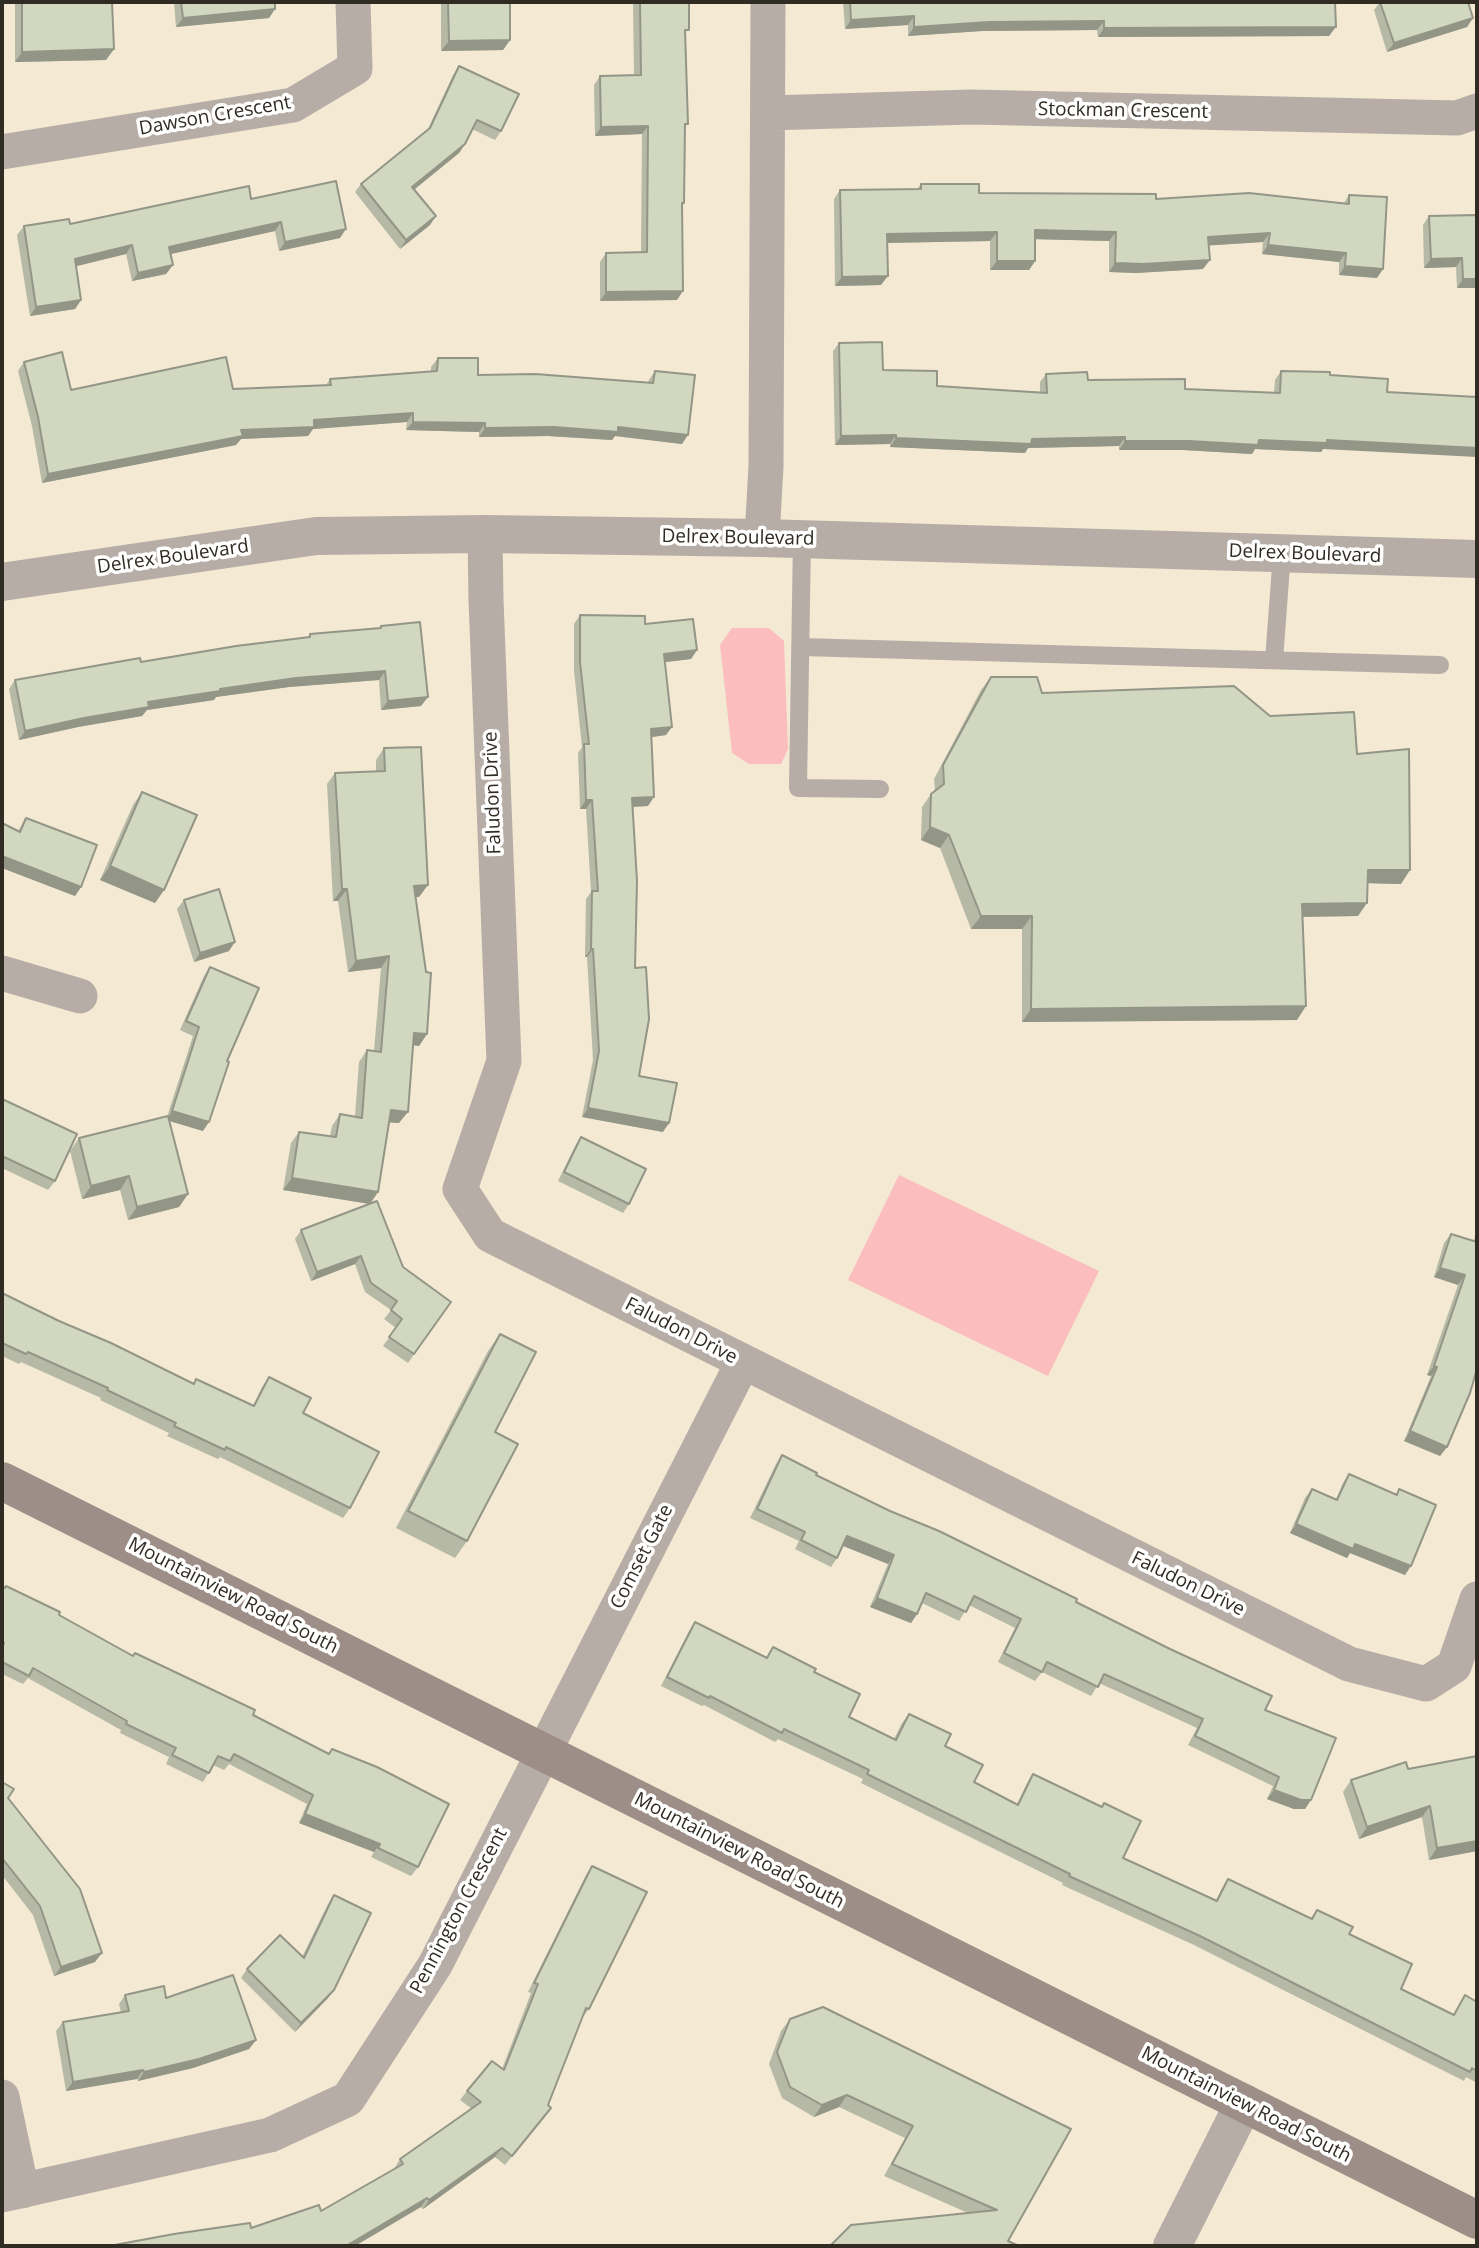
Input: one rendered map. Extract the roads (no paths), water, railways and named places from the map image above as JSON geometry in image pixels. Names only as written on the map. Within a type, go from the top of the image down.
[{"type":"main road","name":"Mountainview Road South","points":[[2,1481],[1477,2220]]},
{"type":"street","name":"Dawson Crescent","points":[[2,152],[293,105],[355,68],[353,2]]},
{"type":"street","points":[[762,538],[766,466],[768,2]]},
{"type":"street","name":"Stockman Crescent","points":[[768,113],[971,107],[1457,118],[1477,111]]},
{"type":"street","name":"Delrex Boulevard","points":[[2,582],[316,536],[485,534],[762,538],[1477,559]]},
{"type":"street","name":"Faludon Drive","points":[[485,534],[485,600],[504,1061],[460,1189],[490,1235],[1349,1664],[1426,1684],[1454,1667],[1477,1599]]},
{"type":"street","points":[[2,973],[80,996]]},
{"type":"street","name":"Comset Gate","points":[[542,1751],[743,1362]]},
{"type":"street","name":"Pennington Crescent","points":[[2,2097],[12,2193],[270,2135],[348,2099],[435,1965],[542,1751]]},
{"type":"street","points":[[1172,2246],[1244,2103]]},
{"type":"lane","points":[[802,539],[798,788],[880,789]]},
{"type":"lane","points":[[1274,660],[1282,553]]},
{"type":"lane","points":[[801,647],[1440,665]]}]
